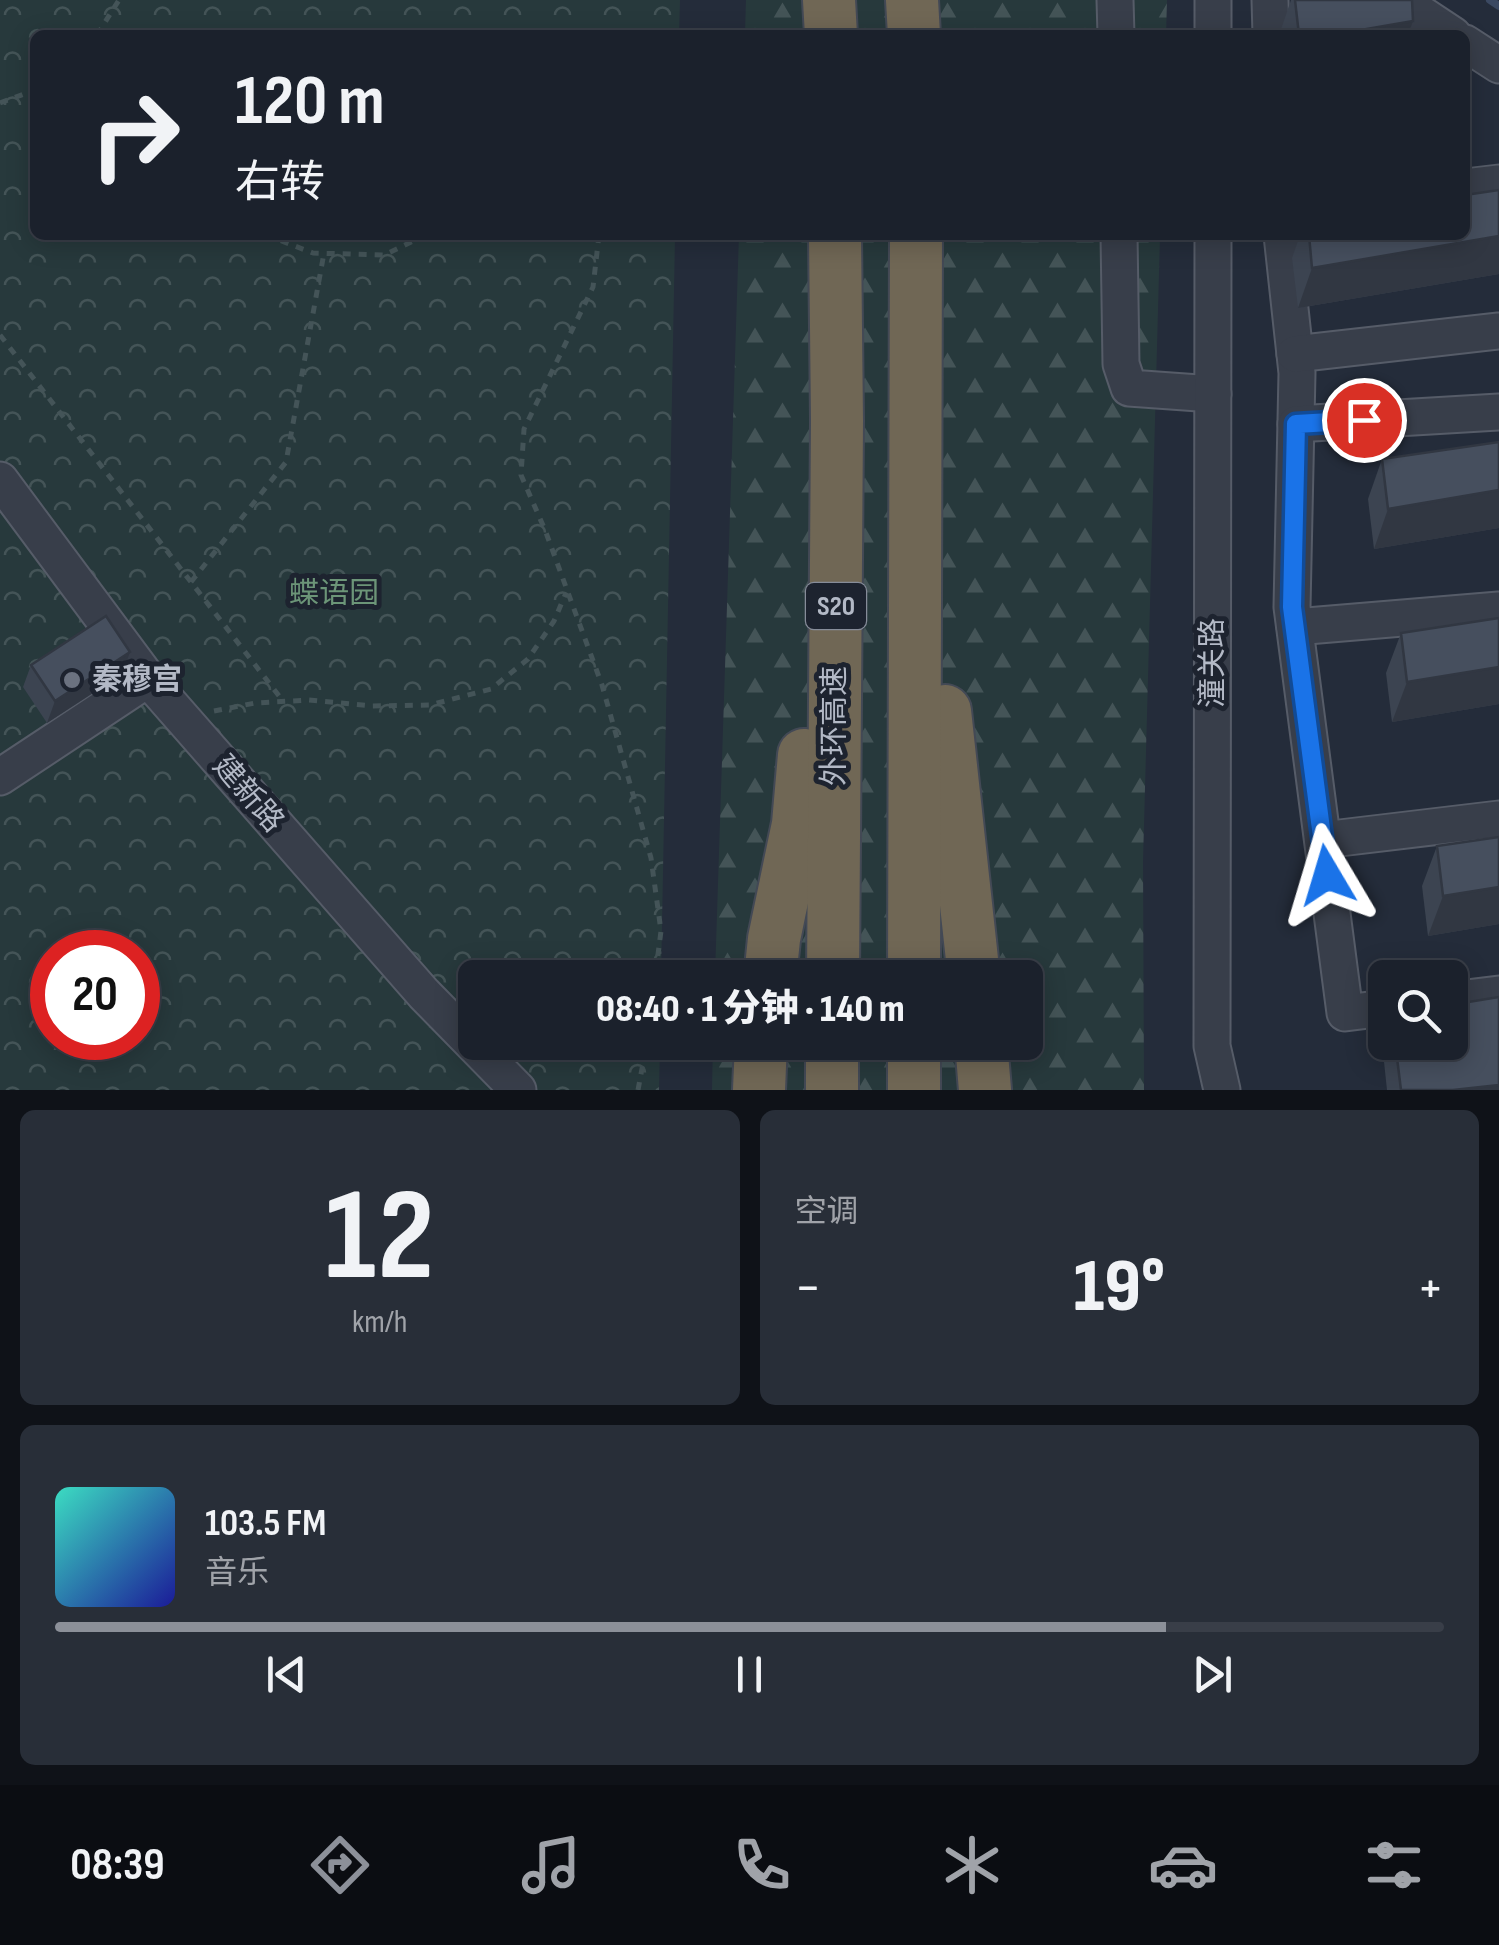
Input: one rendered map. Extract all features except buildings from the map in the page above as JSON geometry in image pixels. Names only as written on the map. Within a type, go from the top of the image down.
[{"type":"highway","points":[[829,0],[831,30]]},
{"type":"highway","points":[[912,0],[914,30]]},
{"type":"highway","name":"外环高速","points":[[833,960],[835,240]]},
{"type":"highway","points":[[914,960],[916,240]]},
{"type":"highway","points":[[772,960],[798,824],[837,420]]},
{"type":"highway","points":[[917,434],[972,960]]},
{"type":"highway","points":[[759,1090],[761,1060]]},
{"type":"highway","points":[[832,1060],[832,1090]]},
{"type":"highway","points":[[914,1060],[914,1090]]},
{"type":"highway","points":[[982,1060],[985,1090]]},
{"type":"street","points":[[1115,0],[1116,30]]},
{"type":"street","points":[[1213,0],[1213,30]]},
{"type":"street","points":[[1270,0],[1272,30]]},
{"type":"street","points":[[1400,0],[1445,30]]},
{"type":"street","points":[[1470,46],[1499,65]]},
{"type":"street","points":[[1470,187],[1499,184]]},
{"type":"street","points":[[1119,240],[1121,364],[1129,388],[1213,394]]},
{"type":"street","name":"潼关路","points":[[1213,240],[1212,1046],[1222,1090]]},
{"type":"street","points":[[1283,240],[1297,373],[1294,628],[1345,1013],[1368,1010]]},
{"type":"street","points":[[1295,354],[1499,331]]},
{"type":"street","points":[[1296,424],[1499,412]]},
{"type":"street","name":"建新路","points":[[0,480],[148,680],[424,994],[518,1090]]},
{"type":"street","points":[[1294,628],[1499,610]]},
{"type":"street","points":[[0,777],[148,680]]},
{"type":"street","points":[[1323,840],[1499,819]]},
{"type":"street","points":[[1468,998],[1499,994]]},
{"type":"path","points":[[100,30],[119,0]]},
{"type":"path","points":[[0,103],[30,92]]},
{"type":"path","points":[[279,240],[313,253],[384,255],[416,240]]},
{"type":"path","points":[[598,240],[593,287],[524,429],[521,475],[602,685],[651,858],[661,931],[658,960]]},
{"type":"path","points":[[191,582],[286,462],[324,253]]},
{"type":"path","points":[[0,335],[283,701]]},
{"type":"path","points":[[181,716],[283,701],[430,705],[491,688],[528,659],[554,622],[567,590]]},
{"type":"path","points":[[638,1090],[644,1060]]},
{"type":"green space","name":"蝶语园","points":[[0,0],[680,0],[679,30],[30,30],[30,240],[675,240],[661,960],[458,960],[458,1060],[660,1060],[659,1090],[0,1090]]},
{"type":"green space","points":[[746,0],[1167,0],[1166,30],[745,30]]},
{"type":"green space","points":[[739,240],[1160,240],[1143,861],[1144,1090],[712,1090],[713,1060],[1043,1060],[1043,960],[716,960]]},
{"type":"waterway","points":[[1490,0],[1499,6]]},
{"type":"place","name":"秦穆宫","points":[[72,680]]},
{"type":"route","points":[[1327,875],[1292,607],[1296,424],[1364,420]]}]
